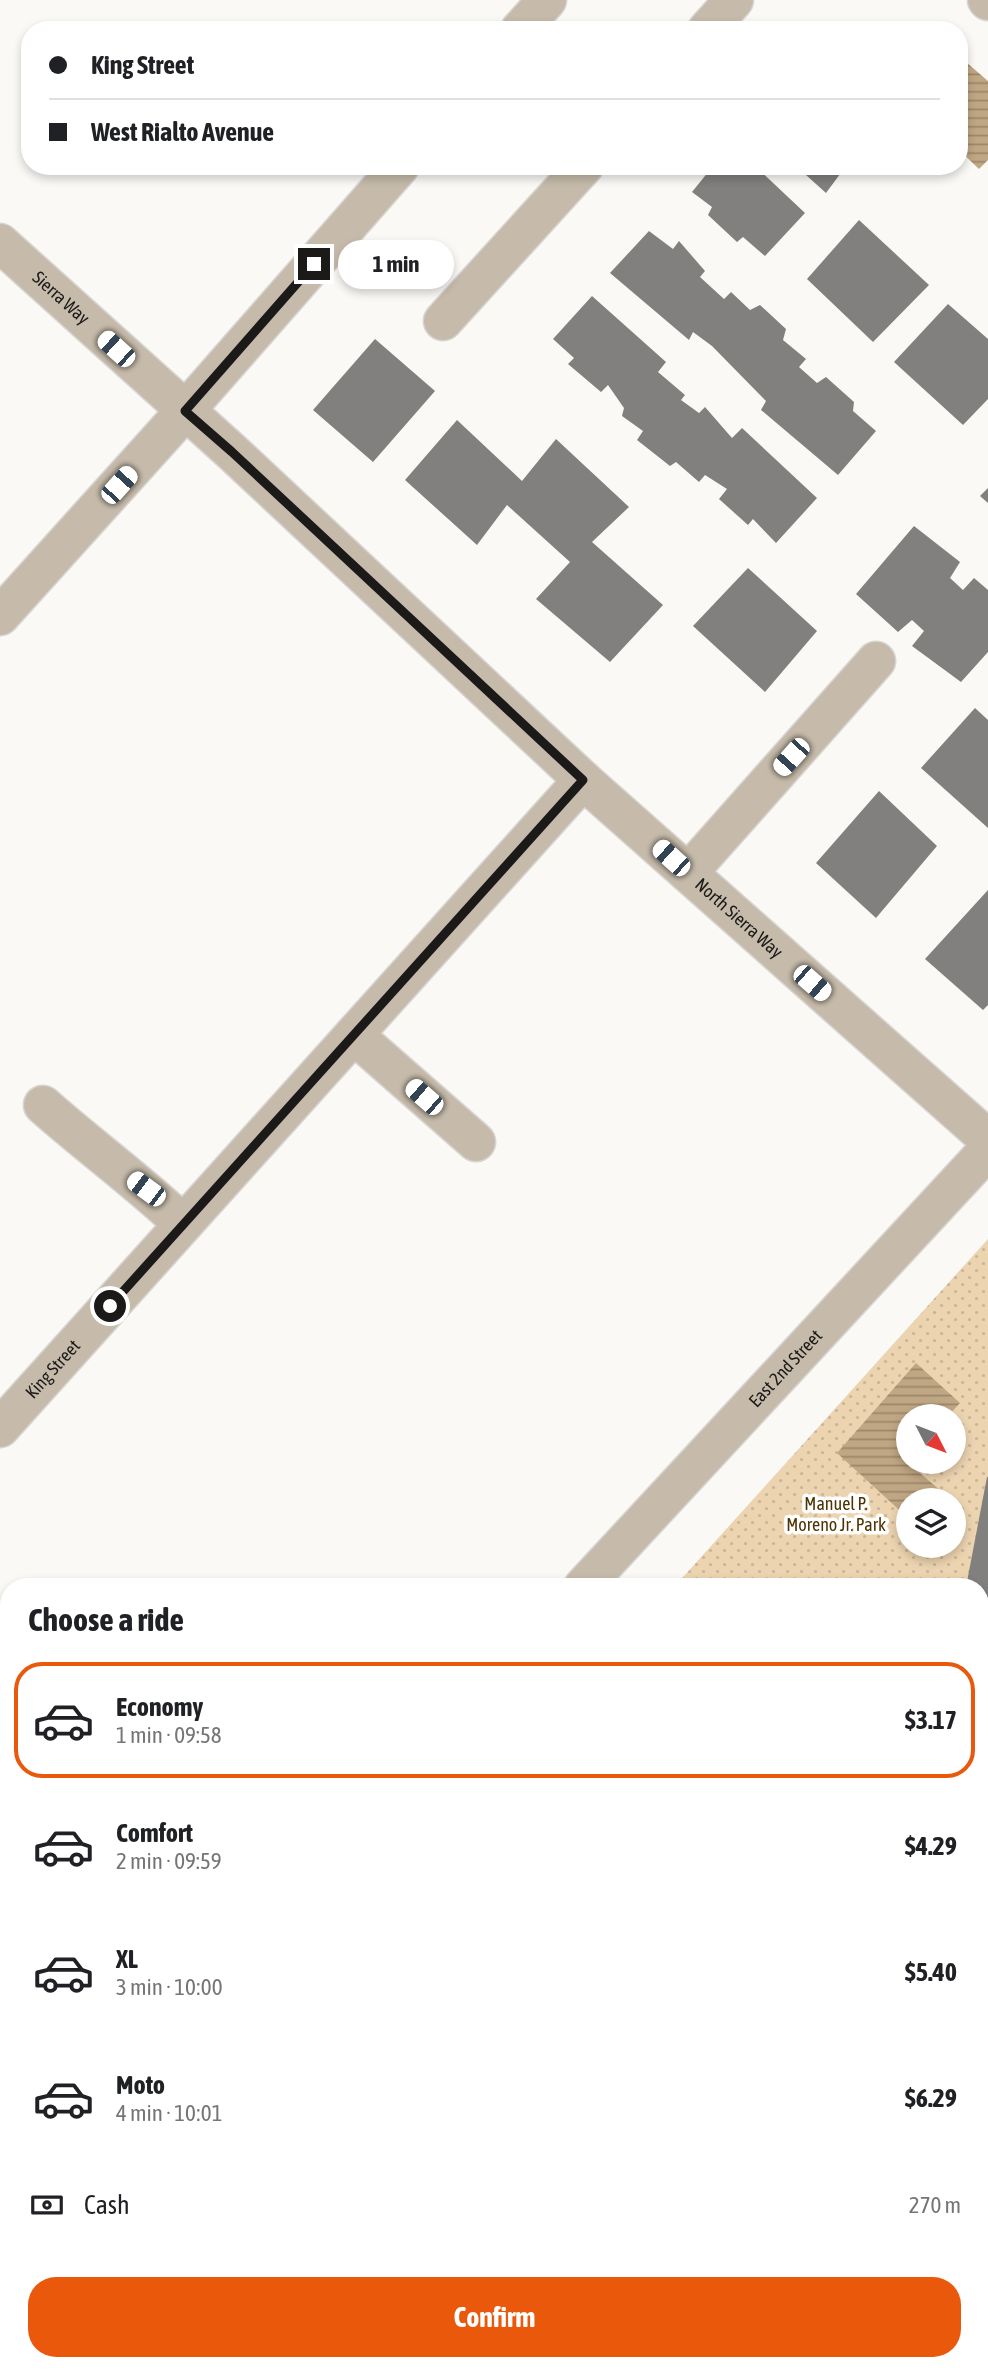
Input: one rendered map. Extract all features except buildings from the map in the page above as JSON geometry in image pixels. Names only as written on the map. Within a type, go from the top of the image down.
[{"type":"street","points":[[528,21],[547,0]]},
{"type":"street","points":[[715,21],[734,0]]},
{"type":"street","points":[[0,616],[392,175]]},
{"type":"street","points":[[443,321],[576,175]]},
{"type":"street","name":"Sierra Way","points":[[0,243],[185,411]]},
{"type":"street","name":"North Sierra Way","points":[[185,411],[583,780],[988,1139]]},
{"type":"street","points":[[688,873],[876,661]]},
{"type":"street","name":"King Street","points":[[0,1428],[583,780]]},
{"type":"street","points":[[354,1035],[476,1142]]},
{"type":"street","points":[[43,1105],[96,1152],[146,1189],[183,1224]]},
{"type":"street","name":"East 2nd Street","points":[[591,1578],[988,1150]]},
{"type":"green space","name":"Manuel P. Moreno Jr. Park","points":[[988,1239],[988,1578],[682,1578]]},
{"type":"shaded area","points":[[968,64],[988,81],[988,160],[979,169],[968,159]]},
{"type":"shaded area","points":[[916,1363],[960,1403],[896,1404],[896,1474],[921,1474],[938,1488],[896,1488],[896,1507],[837,1453]]},
{"type":"route","points":[[110,1306],[583,780],[185,411],[314,264]]}]
